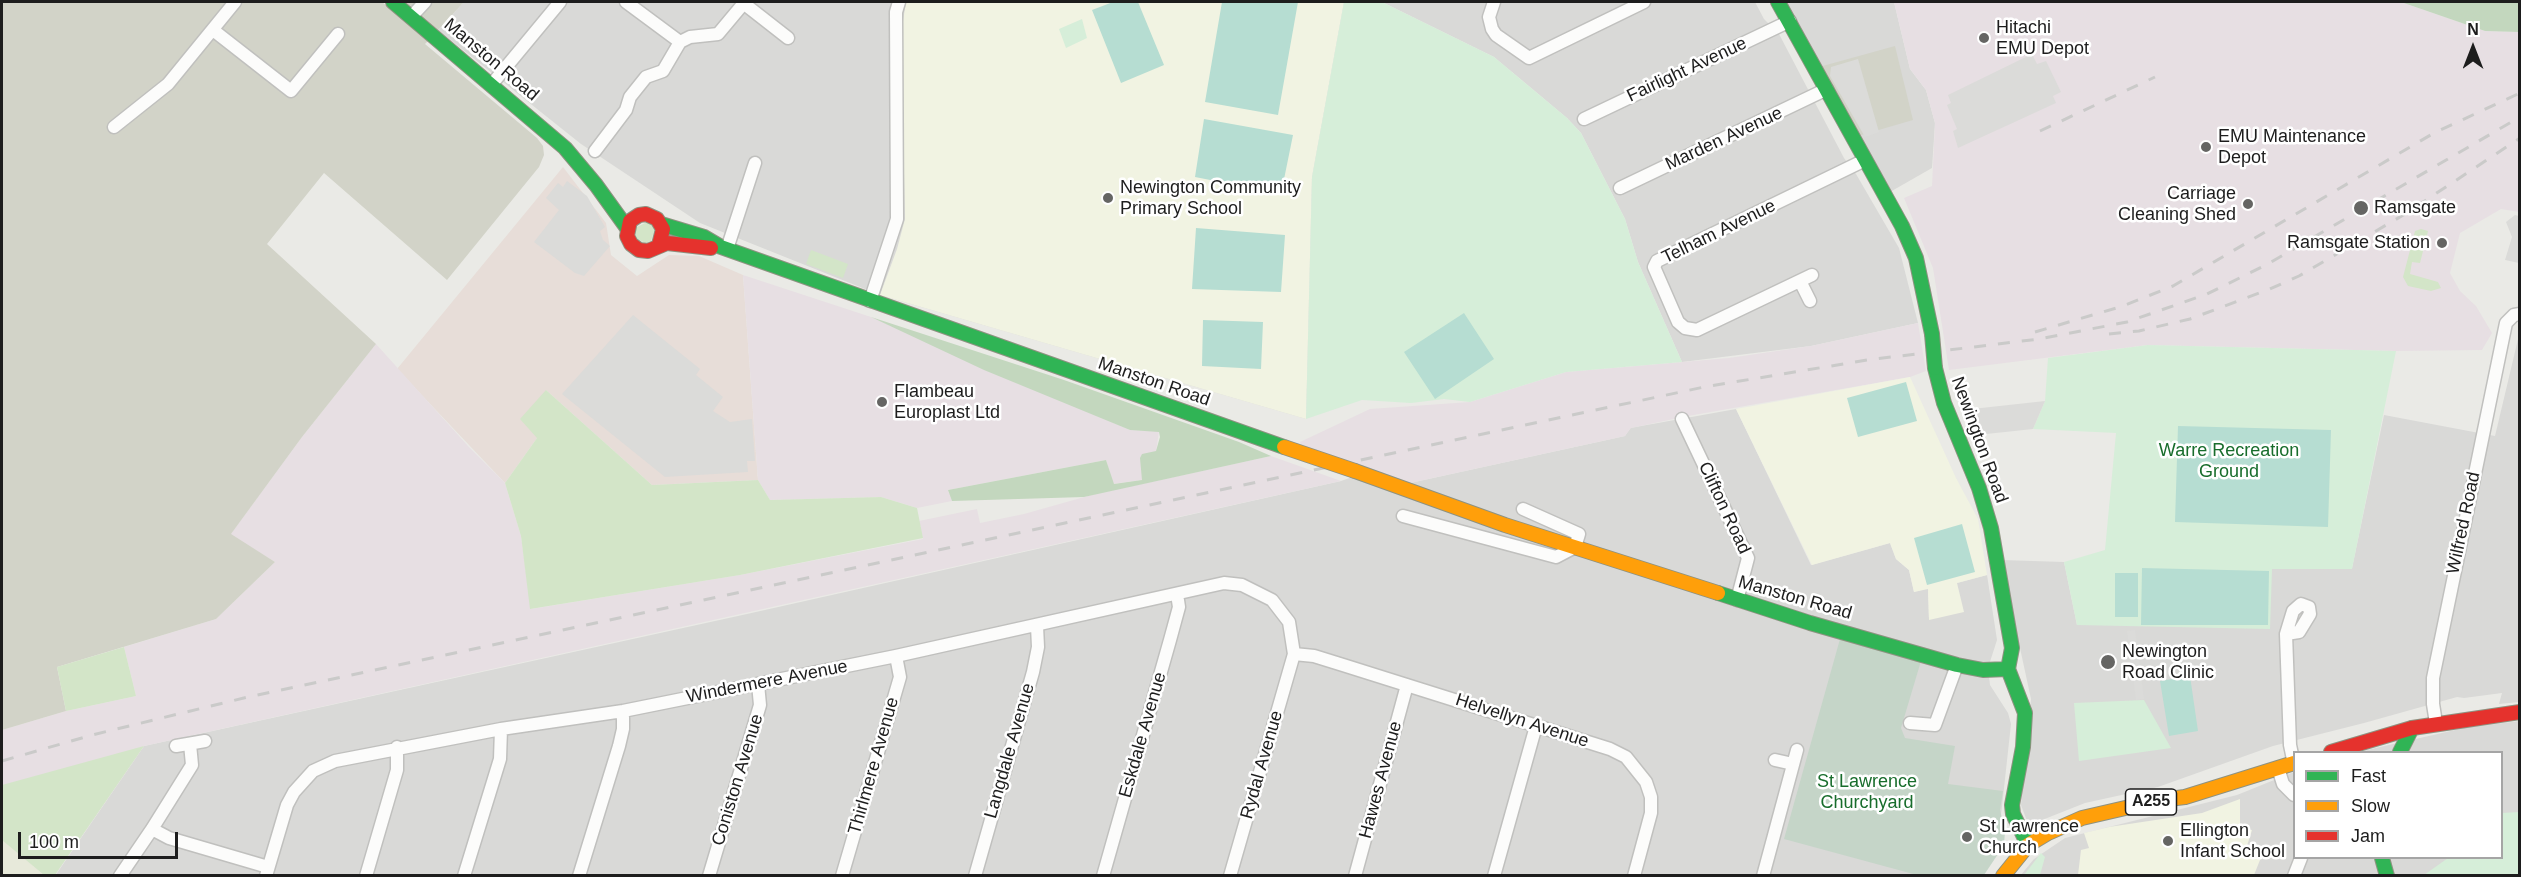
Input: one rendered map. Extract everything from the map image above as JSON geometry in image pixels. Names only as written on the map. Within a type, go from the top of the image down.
[{"type":"main road","name":"Manston Road","points":[[393,2],[565,148],[596,184],[627,228],[628,240],[634,248],[648,251],[667,243],[724,248]]},
{"type":"main road","name":"Newington Road","points":[[1778,2],[1888,199],[1916,258],[1932,334],[1935,368],[1944,403],[1985,505],[2012,648],[2008,669],[2025,713],[2023,747],[2012,805],[2013,814],[2028,845]]},
{"type":"main road","name":"Manston Road","points":[[565,148],[588,160],[621,200],[639,215],[652,216],[661,224],[711,240],[724,248],[870,301],[1284,447],[1737,600],[1957,665],[1983,670],[2008,669]]},
{"type":"main road","points":[[627,228],[630,221],[639,215]]},
{"type":"main road","points":[[659,245],[663,235],[661,224]]},
{"type":"main road","points":[[2337,751],[2412,728],[2520,712]]},
{"type":"main road","points":[[2401,751],[2412,728]]},
{"type":"main road","name":"A255","points":[[2003,876],[2028,845],[2082,818],[2160,800],[2185,797],[2293,764]]},
{"type":"main road","points":[[2382,859],[2387,876]]},
{"type":"street","points":[[114,127],[168,84],[234,2]]},
{"type":"street","points":[[411,17],[425,2]]},
{"type":"street","points":[[492,84],[560,2]]},
{"type":"street","points":[[626,2],[680,42]]},
{"type":"street","points":[[595,151],[626,110],[630,97],[646,76],[663,71],[680,42],[690,37],[718,34],[743,2],[788,38]]},
{"type":"street","points":[[870,301],[897,219],[897,7],[887,2]]},
{"type":"street","points":[[1494,2],[1489,17],[1492,29],[1496,35],[1528,58],[1644,2]]},
{"type":"street","name":"Fairlight Avenue","points":[[1584,119],[1790,21]]},
{"type":"street","points":[[213,30],[291,91],[338,34]]},
{"type":"street","name":"Marden Avenue","points":[[1620,188],[1827,89]]},
{"type":"street","name":"Telham Avenue","points":[[1812,275],[1697,330],[1685,328],[1678,322],[1654,267],[1657,261],[1865,160]]},
{"type":"street","points":[[724,248],[755,163]]},
{"type":"street","points":[[1800,281],[1810,301]]},
{"type":"street","name":"Wilfred Road","points":[[2436,723],[2433,678],[2506,323],[2514,315],[2520,314]]},
{"type":"street","name":"Clifton Road","points":[[1682,418],[1748,558],[1737,600]]},
{"type":"street","points":[[1403,516],[1556,557],[1575,547],[1579,534],[1523,508]]},
{"type":"street","name":"Windermere Avenue","points":[[267,871],[287,805],[294,792],[312,771],[335,760],[501,729],[623,711],[1037,626],[1224,583],[1257,590],[1272,600],[1289,622],[1294,654]]},
{"type":"street","name":"Eskdale Avenue","points":[[1103,876],[1179,607],[1177,594]]},
{"type":"street","name":"Langdale Avenue","points":[[975,876],[1033,672],[1038,647],[1037,626]]},
{"type":"street","points":[[2286,634],[2290,745],[2293,759]]},
{"type":"street","name":"Helvellyn Avenue","points":[[1294,654],[1314,656],[1611,749],[1626,757],[1641,775],[1651,797],[1651,813],[1634,876]]},
{"type":"street","name":"Rydal Avenue","points":[[1230,876],[1294,654]]},
{"type":"street","name":"Thirlmere Avenue","points":[[842,876],[900,677],[896,656]]},
{"type":"street","points":[[1910,723],[1935,725],[1957,665]]},
{"type":"street","name":"Coniston Avenue","points":[[709,876],[760,705],[758,684]]},
{"type":"street","name":"Hawes Avenue","points":[[1355,876],[1407,685]]},
{"type":"street","points":[[579,876],[619,746],[623,729],[623,711]]},
{"type":"street","points":[[1494,876],[1536,726]]},
{"type":"street","points":[[464,876],[500,759],[501,729]]},
{"type":"street","points":[[176,746],[205,741]]},
{"type":"street","points":[[120,876],[192,765],[190,744]]},
{"type":"street","points":[[366,876],[397,770],[397,747]]},
{"type":"street","points":[[1763,876],[1797,750]]},
{"type":"street","points":[[1775,760],[1793,764]]},
{"type":"street","points":[[2278,768],[2283,784],[2293,793]]},
{"type":"street","points":[[152,829],[169,838],[267,871]]},
{"type":"street","points":[[2294,876],[2301,859]]},
{"type":"shaded area","points":[[2,2],[382,2],[429,40],[425,44],[537,138],[543,146],[544,155],[539,167],[447,280],[324,173],[267,244],[376,344],[302,437],[231,534],[275,562],[216,619],[57,667],[66,711],[2,730]]},
{"type":"shaded area","points":[[402,2],[464,2],[438,30]]},
{"type":"shaded area","name":"Newington Community Primary School","points":[[464,2],[1344,2],[1312,177],[1306,419],[880,295],[700,223],[581,144],[438,30]]},
{"type":"shaded area","name":"Newington Community Primary School","points":[[906,2],[1344,2],[1312,177],[1306,419],[880,295],[905,219],[901,33]]},
{"type":"shaded area","points":[[1382,2],[1755,2],[1764,19],[1779,34],[1844,158],[1856,174],[1899,248],[1918,323],[1811,346],[1682,362],[1638,262],[1625,219],[1581,133],[1567,118],[1494,57]]},
{"type":"shaded area","points":[[1780,2],[1894,2],[1910,69],[1926,90],[1935,123],[1932,168],[1890,192]]},
{"type":"shaded area","points":[[1894,2],[2401,2],[2485,31],[2519,32],[2519,212],[2501,209],[2460,233],[2450,273],[2460,291],[2476,306],[2492,333],[2482,350],[2396,351],[2148,345],[1949,370],[1933,268],[1904,198],[1932,186],[1935,123],[1926,90],[1910,69]]},
{"type":"shaded area","points":[[1895,46],[1913,120],[1858,136],[1819,67]]},
{"type":"shaded area","points":[[2032,54],[2037,64],[2046,61],[2061,92],[2053,96],[2056,103],[1958,148],[1953,131],[1957,129],[1947,105],[1951,103],[1948,95]]},
{"type":"shaded area","points":[[1858,59],[1879,132],[1865,137],[1830,76],[1831,67]]},
{"type":"shaded area","points":[[563,167],[606,223],[611,255],[637,276],[669,255],[699,256],[743,275],[758,480],[652,485],[546,390],[537,438],[505,483],[397,369]]},
{"type":"shaded area","points":[[567,181],[587,196],[605,227],[600,231],[603,240],[610,246],[584,276],[575,273],[534,242],[559,210],[546,198],[558,183],[563,187]]},
{"type":"shaded area","points":[[2515,215],[2519,216],[2519,263],[2505,260],[2512,237],[2506,222]]},
{"type":"shaded area","points":[[743,275],[871,317],[1130,430],[1159,431],[1156,452],[1142,480],[1113,484],[1106,460],[948,490],[952,501],[917,508],[881,497],[770,500],[758,480]]},
{"type":"shaded area","points":[[633,315],[700,369],[696,375],[723,397],[713,411],[730,422],[752,419],[755,461],[747,461],[748,472],[665,477],[562,394]]},
{"type":"shaded area","points":[[1918,323],[1926,371],[1910,377],[1631,428],[1625,436],[1410,483],[1302,447],[1300,442],[1370,409],[1470,402],[1566,372],[1729,358],[1811,346]]},
{"type":"shaded area","points":[[2519,335],[2519,702],[2499,704],[2502,693],[2457,697],[2273,746],[2158,787],[2085,803],[2032,824],[2027,821],[2021,805],[2031,699],[2001,560],[2064,562],[2077,625],[2272,568],[2352,568],[2384,415],[2495,436]]},
{"type":"shaded area","points":[[376,344],[468,446],[505,483],[521,536],[531,609],[740,575],[923,539],[919,521],[977,509],[980,523],[1024,514],[1095,494],[1271,456],[1341,481],[144,746],[55,875],[44,875],[2,840],[2,730],[66,711],[136,696],[124,647],[216,619],[275,562],[230,535],[302,437]]},
{"type":"shaded area","points":[[1910,377],[1956,478],[1978,519],[1987,575],[1957,583],[1964,612],[1929,620],[1928,589],[1914,592],[1909,570],[1896,559],[1890,543],[1812,565],[1736,409]]},
{"type":"shaded area","points":[[2045,401],[2033,429],[1977,435],[1972,409]]},
{"type":"shaded area","points":[[1736,409],[1811,565],[1890,543],[1896,559],[1909,570],[1914,592],[1928,588],[1929,619],[1957,583],[1987,575],[1997,640],[1988,668],[1990,685],[2008,713],[2011,724],[1997,852],[1982,875],[55,876],[144,746],[1341,481],[1372,470],[1410,483],[1625,436],[1630,428]]},
{"type":"shaded area","points":[[2135,630],[2144,699],[2136,700],[2127,631]]},
{"type":"shaded area","points":[[2519,721],[2519,875],[2020,876],[2034,859],[2065,838],[2237,795],[2293,772],[2293,859],[2503,859],[2503,751],[2362,751],[2464,728]]},
{"type":"shaded area","name":"Ellington Infant School","points":[[2240,799],[2240,828],[2252,830],[2246,849],[2262,855],[2254,875],[2078,875],[2081,850],[2089,848],[2084,833],[2202,813]]},
{"type":"shaded area","points":[[2,840],[5,841],[44,875],[2,876]]},
{"type":"green space","points":[[1113,2],[1138,2],[1164,65],[1121,83],[1092,10]]},
{"type":"green space","points":[[1222,2],[1298,2],[1278,115],[1205,102]]},
{"type":"green space","points":[[1344,2],[1382,2],[1494,57],[1567,118],[1581,133],[1625,219],[1638,262],[1682,362],[1566,372],[1470,402],[1444,399],[1411,403],[1362,400],[1306,419],[1312,177]]},
{"type":"green space","points":[[2401,2],[2519,2],[2519,32],[2485,31]]},
{"type":"green space","points":[[1082,19],[1087,38],[1066,48],[1059,29]]},
{"type":"green space","points":[[1204,119],[1293,135],[1281,194],[1195,177]]},
{"type":"green space","points":[[647,222],[655,228],[651,241],[645,243],[636,238],[635,228]]},
{"type":"green space","points":[[1196,228],[1285,235],[1281,292],[1192,289]]},
{"type":"green space","points":[[2421,229],[2428,231],[2420,263],[2412,262],[2410,274],[2438,282],[2441,288],[2431,291],[2408,286],[2403,277],[2415,231]]},
{"type":"green space","points":[[811,250],[848,264],[843,278],[806,264]]},
{"type":"green space","points":[[1464,313],[1494,359],[1435,399],[1404,352]]},
{"type":"green space","points":[[871,317],[1064,380],[1239,442],[1271,456],[1084,497],[952,501],[948,490],[1106,460],[1114,484],[1142,480],[1140,458],[1142,454],[1156,451],[1159,432],[1130,430],[984,370]]},
{"type":"green space","points":[[1203,320],[1263,322],[1261,369],[1202,366]]},
{"type":"green space","name":"Warre Recreation Ground","points":[[2148,345],[2396,351],[2352,569],[2272,569],[2270,629],[2077,625],[2064,562],[2105,550],[2116,433],[2033,429],[2045,401],[2048,358]]},
{"type":"green space","points":[[1906,382],[1917,421],[1858,437],[1847,398]]},
{"type":"green space","points":[[546,390],[652,485],[758,480],[770,500],[881,497],[917,508],[923,538],[740,575],[530,609],[521,536],[505,483],[537,438],[520,419]]},
{"type":"green space","points":[[2178,426],[2331,430],[2328,527],[2175,522]]},
{"type":"green space","points":[[1962,524],[1975,572],[1927,585],[1914,538]]},
{"type":"green space","points":[[2142,568],[2269,571],[2268,625],[2141,625]]},
{"type":"green space","points":[[2115,573],[2138,573],[2138,617],[2115,617]]},
{"type":"green space","name":"St Lawrence Churchyard","points":[[1840,639],[1921,661],[1901,728],[1905,738],[1955,746],[1948,784],[2003,791],[2000,810],[2005,831],[2004,845],[1984,875],[1917,875],[1784,839]]},
{"type":"green space","points":[[124,647],[136,696],[66,711],[57,667]]},
{"type":"green space","points":[[2190,676],[2198,731],[2169,736],[2160,681]]},
{"type":"green space","points":[[2144,700],[2171,748],[2079,761],[2074,703]]},
{"type":"green space","points":[[144,746],[55,875],[44,875],[2,840],[2,785]]},
{"type":"green space","points":[[2519,812],[2519,875],[2424,875],[2447,859],[2503,859],[2503,813]]},
{"type":"green space","points":[[2041,853],[2045,857],[2040,875],[2024,875]]},
{"type":"railway","points":[[2040,131],[2155,77]]},
{"type":"railway","points":[[2035,332],[2123,306],[2173,286],[2434,133],[2520,93]]},
{"type":"railway","points":[[2,761],[92,735],[248,697],[1704,387],[1867,360],[2039,339],[2127,322],[2207,294],[2266,265],[2520,117]]},
{"type":"railway","points":[[2109,334],[2139,331],[2190,319],[2299,276],[2405,214],[2520,138]]},
{"type":"traffic: fast","points":[[393,2],[565,148],[596,185],[627,228]]},
{"type":"traffic: fast","points":[[1778,2],[1902,226],[1916,258],[1932,334]]},
{"type":"traffic: fast","points":[[661,224],[704,237],[721,247],[1284,447]]},
{"type":"traffic: fast","points":[[1932,334],[1935,368]]},
{"type":"traffic: fast","points":[[1935,368],[1944,403],[1979,488],[1991,528],[2012,648],[2008,669],[2025,713],[2023,747],[2012,805],[2013,814],[2028,845]]},
{"type":"traffic: fast","points":[[1718,593],[1810,623],[1957,665],[1983,670],[2008,669]]},
{"type":"traffic: fast","points":[[2400,751],[2412,728]]},
{"type":"traffic: fast","points":[[2382,859],[2387,876]]},
{"type":"traffic: slow","points":[[1284,447],[1355,471]]},
{"type":"traffic: slow","points":[[1355,471],[1505,525],[1718,593]]},
{"type":"traffic: slow","points":[[2003,876],[2028,845],[2082,818],[2160,800],[2185,797],[2293,763]]},
{"type":"traffic: jam","points":[[659,245],[663,229],[657,219],[646,214],[639,215],[630,221],[627,236],[631,244],[639,250],[648,251],[667,243],[711,248]]},
{"type":"traffic: jam","points":[[2334,751],[2412,728],[2520,712]]},
{"type":"place","name":"Hitachi EMU Depot","points":[[1984,38]]},
{"type":"place","name":"EMU Maintenance Depot","points":[[2206,147]]},
{"type":"place","name":"Newington Community Primary School","points":[[1108,198]]},
{"type":"place","name":"Carriage Cleaning Shed","points":[[2248,204]]},
{"type":"place","name":"Ramsgate","points":[[2361,208]]},
{"type":"place","name":"Ramsgate Station","points":[[2442,243]]},
{"type":"place","name":"Flambeau Europlast Ltd","points":[[882,402]]},
{"type":"place","name":"Newington Road Clinic","points":[[2108,662]]},
{"type":"place","name":"St Lawrence Church","points":[[1967,837]]},
{"type":"place","name":"Ellington Infant School","points":[[2168,841]]}]
